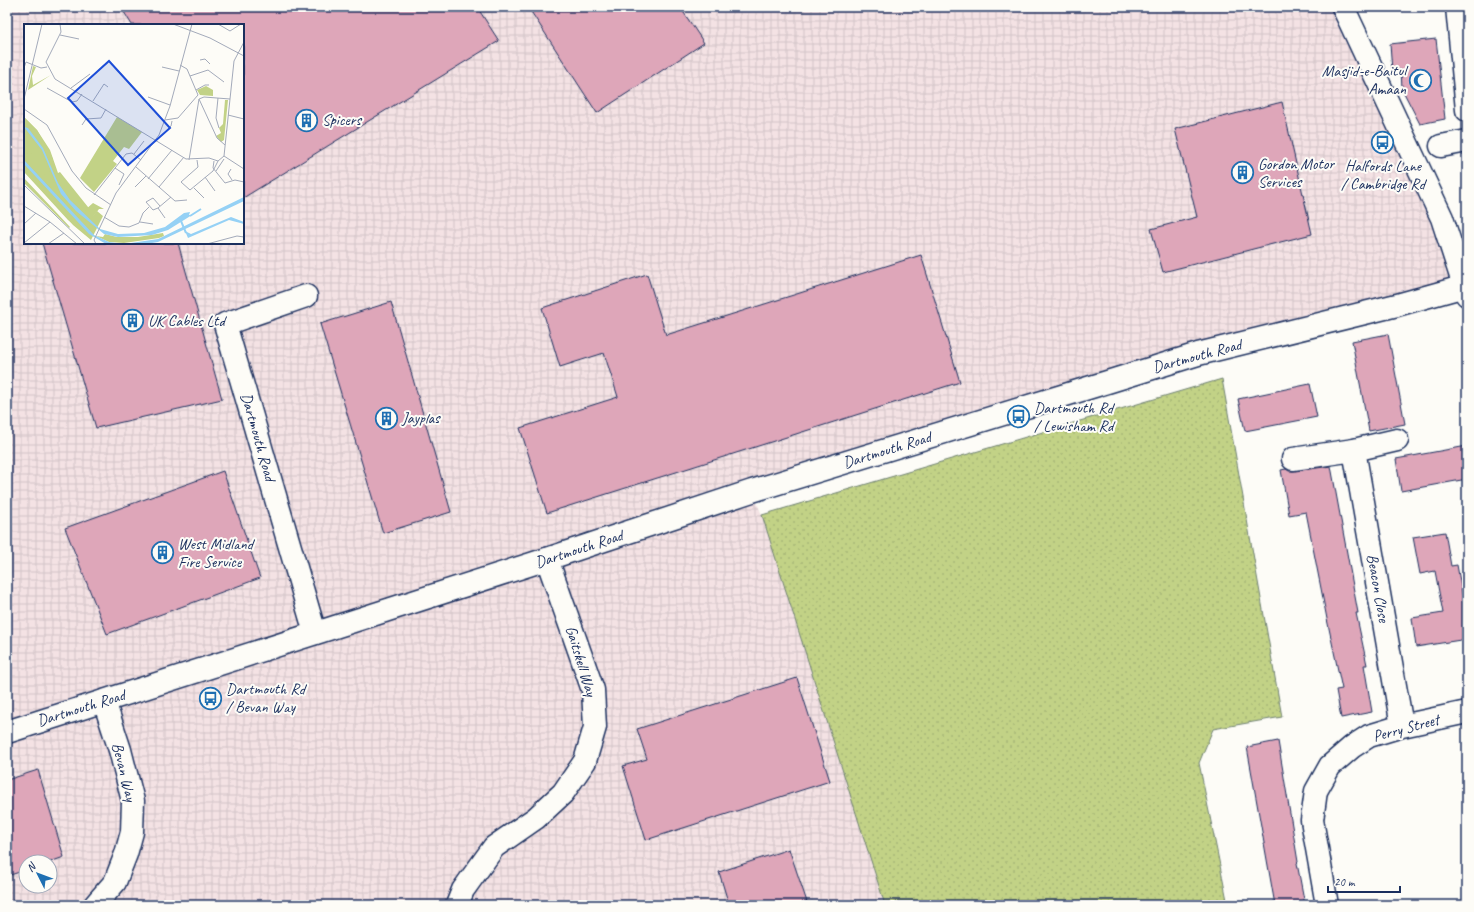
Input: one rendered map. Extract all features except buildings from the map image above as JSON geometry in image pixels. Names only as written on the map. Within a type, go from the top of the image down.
[{"type":"street","points":[[1343,7],[1442,218],[1466,289]]},
{"type":"street","points":[[1457,7],[1467,110]]},
{"type":"street","points":[[1441,146],[1467,141]]},
{"type":"street","name":"Dartmouth Road","points":[[7,732],[547,559],[752,491],[1198,354],[1466,289]]},
{"type":"street","name":"Dartmouth Road","points":[[306,296],[225,324],[315,633]]},
{"type":"street","points":[[1293,459],[1354,450],[1397,440]]},
{"type":"street","name":"Beacon Close","points":[[1354,450],[1402,726]]},
{"type":"street","name":"Gaitskell Way","points":[[457,905],[463,890],[494,847],[536,818],[563,793],[585,762],[596,727],[593,690],[547,559]]},
{"type":"street","name":"Bevan Way","points":[[95,905],[115,882],[126,854],[132,832],[133,801],[120,750],[104,701]]},
{"type":"street","name":"Perry Street","points":[[1328,905],[1312,820],[1316,792],[1330,766],[1369,736],[1402,726],[1467,712]]},
{"type":"shaded area","points":[[7,7],[1343,7],[1465,286],[752,491],[762,515],[885,905],[7,905]]},
{"type":"green space","points":[[1222,379],[1282,717],[1213,729],[1199,763],[1228,905],[885,905],[762,515]]},
{"type":"place","name":"Masjid-e-Baitul Amaan","points":[[1421,80]]},
{"type":"place","name":"Spicers","points":[[307,120]]},
{"type":"place","name":"Halfords Lane / Cambridge Rd","points":[[1383,142]]},
{"type":"place","name":"Gordon Motor Services","points":[[1242,173]]},
{"type":"place","name":"UK Cables Ltd","points":[[132,321]]},
{"type":"place","name":"Dartmouth Rd / Lewisham Rd","points":[[1019,417]]},
{"type":"place","name":"Jayplas","points":[[386,418]]},
{"type":"place","name":"West Midland Fire Service","points":[[163,553]]},
{"type":"place","name":"Dartmouth Rd / Bevan Way","points":[[211,698]]}]
